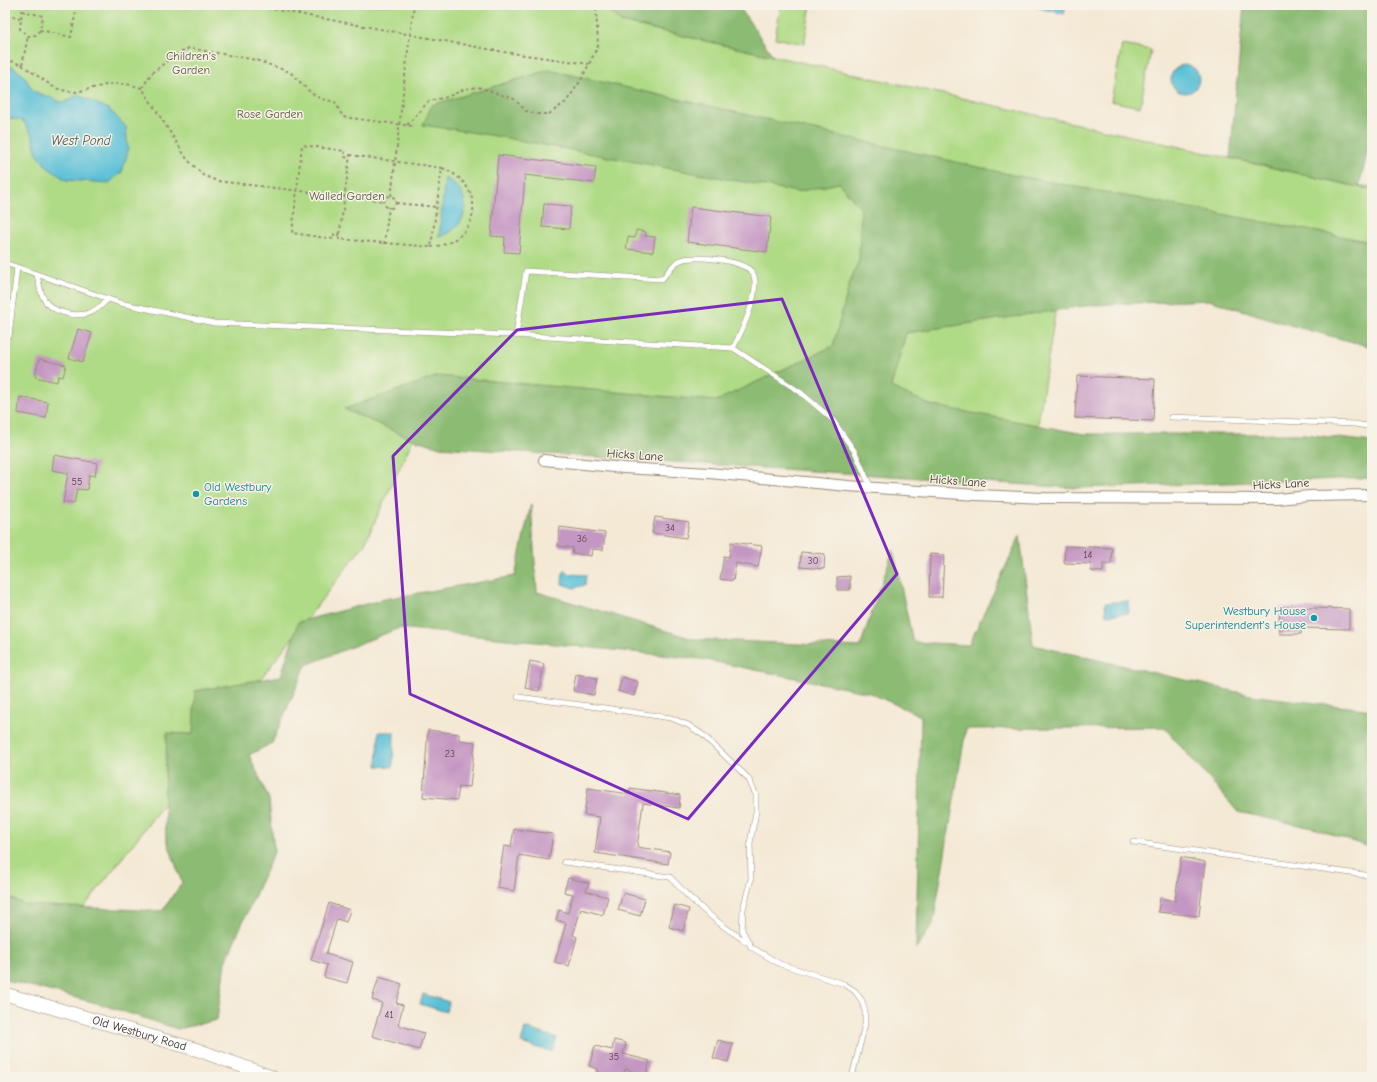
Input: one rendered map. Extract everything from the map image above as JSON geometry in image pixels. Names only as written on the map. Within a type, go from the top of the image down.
[{"type":"street","name":"Hicks Lane","points":[[544,460],[871,488],[1043,498],[1277,499],[1309,496],[1372,495]]},
{"type":"street","name":"Old Westbury Road","points":[[5,994],[198,1050],[272,1077]]},
{"type":"lane","points":[[516,335],[526,271],[662,279],[678,261],[691,257],[740,264],[752,272],[755,284],[746,324],[734,348]]},
{"type":"lane","points":[[5,263],[108,299],[214,323],[516,335],[734,348],[800,392],[832,419],[855,452],[871,488]]},
{"type":"lane","points":[[9,336],[17,268]]},
{"type":"lane","points":[[36,275],[43,298],[52,308],[71,314],[84,315],[98,309],[108,299]]},
{"type":"lane","points":[[1171,417],[1355,424],[1372,427]]},
{"type":"lane","points":[[518,697],[671,718],[688,724],[704,735],[748,778],[756,795],[756,812],[750,843],[751,879],[741,923],[746,941]]},
{"type":"lane","points":[[1133,842],[1372,876]]},
{"type":"lane","points":[[564,862],[670,877],[683,892],[720,925],[746,941],[751,947],[780,964],[844,984],[855,991],[862,1001],[865,1012],[865,1024],[852,1077]]},
{"type":"path","points":[[40,30],[71,37],[78,5]]},
{"type":"path","points":[[250,5],[410,35],[589,64]]},
{"type":"path","points":[[391,196],[398,124],[414,5]]},
{"type":"path","points":[[407,125],[428,101],[447,97],[466,89],[478,87],[514,99],[526,111],[538,114],[549,114],[566,102],[581,80],[598,46],[596,5]]},
{"type":"path","points":[[22,11],[43,16],[40,30],[36,35],[28,36],[20,29],[20,18],[22,11]]},
{"type":"path","points":[[12,16],[20,18]]},
{"type":"path","points":[[22,65],[28,36]]},
{"type":"path","points":[[142,88],[151,74],[172,57],[189,48],[256,60],[290,72],[311,93],[321,99],[335,102],[343,117],[412,126]]},
{"type":"path","points":[[5,59],[22,65],[55,88],[66,92],[76,92],[110,84],[126,84],[142,88],[187,159],[203,175],[217,181],[384,201],[389,207],[384,244]]},
{"type":"path","points":[[340,235],[334,234],[334,239],[292,233],[302,145],[345,151],[344,157],[350,158]]},
{"type":"path","points":[[350,155],[395,161],[442,168],[453,172],[464,182],[472,196],[473,212],[470,224],[462,235],[455,241],[443,246],[431,247],[384,244],[339,238],[350,158],[350,155]]},
{"type":"path","points":[[431,247],[442,168]]},
{"type":"path","points":[[384,201],[387,197],[391,196]]},
{"type":"path","points":[[391,196],[395,199],[396,203]]},
{"type":"path","points":[[389,207],[394,206],[396,203],[437,208]]},
{"type":"path","points":[[5,464],[10,464]]},
{"type":"highlighted area","points":[[782,299],[897,574],[688,819],[410,694],[393,456],[517,330]]},
{"type":"green space","name":"Old Westbury Gardens","points":[[5,5],[602,5],[621,22],[1372,190],[1372,297],[1065,249],[1035,443],[413,439],[364,545],[47,955],[5,955]]},
{"type":"green space","points":[[602,5],[738,5],[773,56],[621,22]]},
{"type":"green space","points":[[781,5],[811,5],[804,44],[775,38]]},
{"type":"green space","points":[[1244,5],[1372,5],[1372,134],[1359,186],[1372,186],[1372,190],[1230,158]]},
{"type":"green space","points":[[1122,45],[1151,50],[1140,107],[1111,101]]},
{"type":"green space","points":[[549,70],[1013,175],[1372,242],[1372,347],[1300,328],[1209,300],[1092,305],[906,333],[891,387],[930,405],[1084,434],[1304,434],[1372,442],[1372,478],[1076,488],[440,447],[412,439],[344,409],[438,376],[716,401],[833,346],[850,282],[859,260],[861,209],[839,183],[797,192],[490,135],[423,125],[432,105]]},
{"type":"green space","points":[[531,504],[537,592],[693,639],[860,647],[893,550],[913,642],[969,645],[1020,536],[1033,645],[1250,695],[1372,710],[1372,848],[1313,828],[1238,812],[1164,727],[966,729],[933,924],[916,949],[921,716],[870,693],[701,659],[399,628],[306,665],[272,743],[249,755],[269,799],[274,852],[225,962],[217,1020],[178,1029],[97,1003],[5,980],[5,896],[26,905],[162,911],[182,883],[166,837],[164,800],[167,733],[193,734],[195,691],[281,676],[298,622],[385,599],[515,576]]},
{"type":"water","points":[[1037,5],[1066,5],[1064,14],[1036,7]]},
{"type":"water","name":"West Pond","points":[[5,64],[15,68],[24,76],[33,91],[64,103],[78,95],[109,109],[126,127],[128,151],[122,172],[109,183],[66,180],[47,167],[37,154],[32,135],[23,121],[5,117]]},
{"type":"water","points":[[1185,65],[1195,69],[1199,79],[1195,89],[1185,93],[1175,89],[1171,79],[1175,69]]},
{"type":"water","points":[[445,178],[455,184],[461,192],[465,210],[457,226],[439,237]]},
{"type":"water","points":[[566,570],[569,574],[586,575],[585,585],[574,588],[562,584],[563,573]]},
{"type":"water","points":[[1128,601],[1129,613],[1106,615],[1105,603]]},
{"type":"water","points":[[379,732],[394,732],[393,767],[377,766]]},
{"type":"water","points":[[423,994],[449,1002],[446,1012],[420,1004]]},
{"type":"water","points":[[525,1028],[557,1038],[552,1052],[521,1043]]},
{"type":"building","points":[[498,155],[596,167],[594,183],[525,175],[519,253],[504,252],[505,237],[491,236]]},
{"type":"building","points":[[544,204],[571,206],[569,229],[542,227]]},
{"type":"building","points":[[691,207],[771,217],[767,252],[687,242]]},
{"type":"building","points":[[636,230],[646,232],[645,236],[655,237],[653,252],[626,249],[628,237],[635,238]]},
{"type":"building","points":[[78,329],[92,333],[83,362],[69,358]]},
{"type":"building","points":[[39,359],[66,365],[63,377],[58,376],[57,382],[35,377]]},
{"type":"building","points":[[1077,376],[1155,379],[1153,421],[1075,418]]},
{"type":"building","points":[[20,397],[48,402],[46,418],[18,413]]},
{"type":"building","points":[[54,455],[97,463],[95,476],[89,475],[87,490],[77,489],[74,504],[63,502],[68,473],[52,470]]},
{"type":"building","points":[[655,517],[689,522],[686,538],[652,533]]},
{"type":"building","points":[[560,527],[605,533],[603,550],[592,549],[591,556],[572,553],[573,548],[558,546]]},
{"type":"building","points":[[731,542],[762,546],[758,567],[736,563],[733,581],[720,579],[724,556],[729,557]]},
{"type":"building","points":[[1065,546],[1112,548],[1111,564],[1103,564],[1103,572],[1091,571],[1091,564],[1064,563]]},
{"type":"building","points":[[801,552],[825,554],[824,569],[800,567]]},
{"type":"building","points":[[930,554],[944,555],[942,597],[929,597]]},
{"type":"building","points":[[850,576],[850,590],[837,590],[837,577]]},
{"type":"building","name":"Westbury House Superintendent's House","points":[[1280,607],[1349,609],[1349,629],[1301,628],[1301,634],[1279,634]]},
{"type":"building","points":[[530,661],[544,664],[539,691],[525,688]]},
{"type":"building","points":[[576,674],[597,678],[594,695],[573,691]]},
{"type":"building","points":[[622,677],[638,682],[634,696],[618,691]]},
{"type":"building","points":[[428,730],[459,734],[459,740],[475,742],[470,787],[459,786],[457,800],[423,797]]},
{"type":"building","points":[[588,788],[629,794],[630,788],[680,795],[679,808],[643,803],[637,847],[670,852],[668,864],[595,853],[600,817],[584,815]]},
{"type":"building","points":[[514,829],[553,834],[549,860],[519,855],[514,891],[497,888],[504,846],[511,847]]},
{"type":"building","points":[[1181,857],[1205,862],[1199,916],[1158,912],[1160,898],[1175,901]]},
{"type":"building","points":[[568,878],[589,883],[586,891],[608,897],[603,915],[581,909],[573,935],[577,937],[569,966],[555,962],[566,923],[556,920],[559,910],[568,913],[573,894],[564,892]]},
{"type":"building","points":[[623,893],[645,899],[640,916],[618,910]]},
{"type":"building","points":[[329,903],[350,910],[346,922],[337,919],[326,954],[353,962],[347,983],[324,977],[327,965],[311,960]]},
{"type":"building","points":[[675,905],[689,909],[683,931],[669,927]]},
{"type":"building","points":[[379,977],[402,984],[396,1003],[403,1005],[398,1025],[424,1033],[419,1050],[372,1036],[382,1003],[372,1000]]},
{"type":"building","points":[[614,1040],[626,1043],[623,1054],[650,1061],[646,1075],[625,1069],[623,1077],[596,1077],[598,1069],[589,1066],[595,1046],[612,1050]]},
{"type":"building","points":[[718,1040],[733,1044],[728,1062],[713,1058]]},
{"type":"place","name":"Old Westbury Gardens","points":[[196,494]]},
{"type":"place","name":"Westbury House Superintendent's House","points":[[1314,618]]},
{"type":"park label","name":"Children's Garden","points":[[191,63]]},
{"type":"park label","name":"Rose Garden","points":[[270,114]]},
{"type":"park label","name":"Walled Garden","points":[[347,196]]}]
